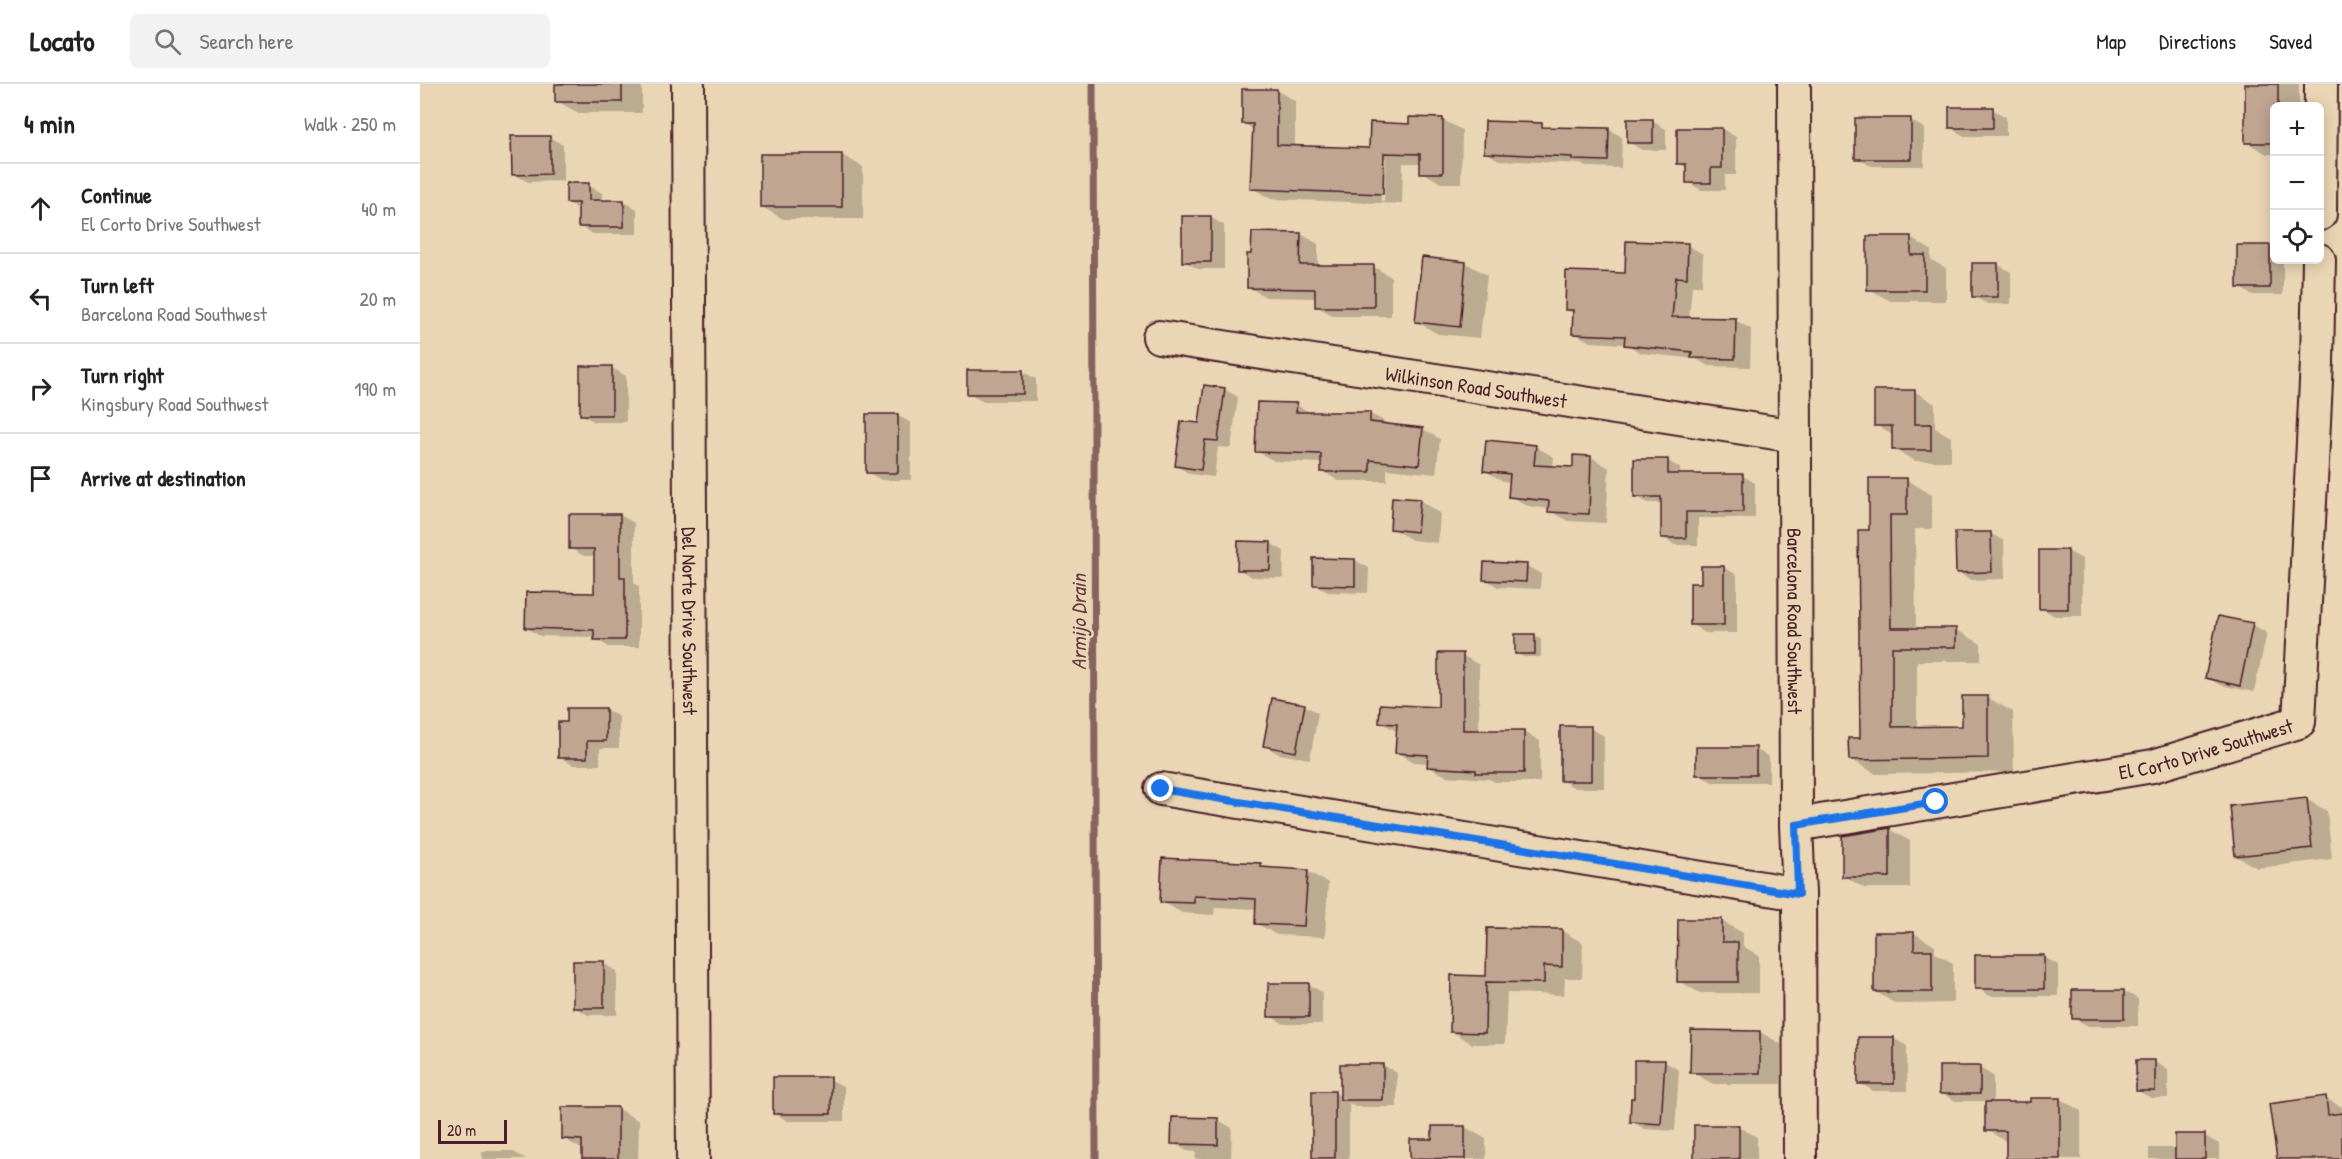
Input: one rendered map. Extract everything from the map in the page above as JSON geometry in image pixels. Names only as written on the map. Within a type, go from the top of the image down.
[{"type":"street","name":"Del Norte Drive Southwest","points":[[688,84],[693,1159]]},
{"type":"street","name":"Barcelona Road Southwest","points":[[1794,84],[1796,825],[1800,1159]]},
{"type":"street","points":[[2319,210],[2321,84]]},
{"type":"street","name":"El Corto Drive Southwest","points":[[1796,825],[2153,766],[2299,722],[2317,362],[2319,264]]},
{"type":"street","name":"Wilkinson Road Southwest","points":[[1159,337],[1795,436]]},
{"type":"street","points":[[1161,789],[1798,894]]},
{"type":"building","points":[[555,84],[622,84],[622,102],[555,102]]},
{"type":"building","points":[[2245,84],[2278,84],[2278,102],[2270,102],[2270,143],[2245,143]]},
{"type":"building","points":[[1242,89],[1277,89],[1277,145],[1369,148],[1370,122],[1409,124],[1409,117],[1443,118],[1443,173],[1420,173],[1420,154],[1384,153],[1383,194],[1250,189],[1253,124],[1242,124]]},
{"type":"building","points":[[1949,107],[1993,107],[1993,128],[1949,128]]},
{"type":"building","points":[[1855,118],[1911,118],[1911,159],[1855,159]]},
{"type":"building","points":[[1627,119],[1653,119],[1653,143],[1627,143]]},
{"type":"building","points":[[1485,121],[1542,123],[1542,127],[1609,128],[1608,161],[1484,153]]},
{"type":"building","points":[[1677,128],[1722,128],[1722,168],[1711,168],[1711,183],[1686,183],[1686,164],[1677,164]]},
{"type":"building","points":[[511,136],[550,136],[550,174],[512,175]]},
{"type":"building","points":[[760,154],[842,154],[842,207],[760,207]]},
{"type":"building","points":[[566,183],[589,183],[589,200],[624,200],[624,227],[578,227],[578,203],[566,203]]},
{"type":"building","points":[[1182,216],[1211,216],[1211,262],[1182,262]]},
{"type":"building","points":[[1252,232],[1301,233],[1300,265],[1374,265],[1374,307],[1315,307],[1315,289],[1247,288],[1247,254],[1251,254]]},
{"type":"building","points":[[1867,236],[1911,236],[1911,255],[1925,255],[1925,290],[1867,290]]},
{"type":"building","points":[[1626,241],[1688,243],[1687,278],[1676,277],[1672,317],[1736,318],[1735,359],[1691,358],[1692,352],[1624,345],[1625,336],[1572,334],[1573,310],[1565,310],[1566,271],[1625,273]]},
{"type":"building","points":[[2237,245],[2270,245],[2270,288],[2237,288]]},
{"type":"building","points":[[1422,257],[1466,262],[1460,327],[1415,322]]},
{"type":"building","points":[[1972,263],[1998,263],[1998,297],[1972,297]]},
{"type":"building","points":[[580,366],[612,366],[612,415],[580,415]]},
{"type":"building","points":[[967,370],[1023,370],[1023,394],[967,394]]},
{"type":"building","points":[[1204,385],[1225,388],[1218,441],[1205,440],[1201,470],[1175,466],[1181,421],[1199,423]]},
{"type":"building","points":[[1874,390],[1915,390],[1915,424],[1931,424],[1931,450],[1892,450],[1892,426],[1874,426]]},
{"type":"building","points":[[1257,402],[1297,403],[1296,412],[1370,412],[1370,422],[1423,428],[1419,465],[1370,460],[1370,472],[1321,472],[1321,454],[1255,452]]},
{"type":"building","points":[[866,414],[898,414],[898,473],[866,473]]},
{"type":"building","points":[[1486,440],[1536,445],[1534,465],[1573,467],[1573,455],[1591,456],[1589,514],[1548,512],[1549,501],[1508,497],[1510,474],[1483,471]]},
{"type":"building","points":[[1634,459],[1668,459],[1668,474],[1743,474],[1743,512],[1686,512],[1686,538],[1661,538],[1661,497],[1634,497]]},
{"type":"building","points":[[1869,478],[1907,478],[1907,515],[1890,515],[1891,628],[1956,628],[1956,647],[1892,647],[1892,727],[1962,726],[1962,696],[1988,696],[1988,758],[1849,760],[1848,738],[1860,738],[1858,530],[1869,530]]},
{"type":"building","points":[[1392,497],[1420,499],[1417,532],[1390,529]]},
{"type":"building","points":[[569,514],[620,514],[620,577],[625,577],[625,640],[594,640],[594,630],[525,628],[526,592],[594,593],[594,549],[569,549]]},
{"type":"building","points":[[1955,532],[1991,532],[1992,572],[1956,573]]},
{"type":"building","points":[[1238,541],[1271,542],[1270,570],[1237,570]]},
{"type":"building","points":[[2039,550],[2068,550],[2068,609],[2039,609]]},
{"type":"building","points":[[1313,558],[1355,559],[1355,586],[1313,585]]},
{"type":"building","points":[[1484,562],[1527,564],[1526,582],[1483,580]]},
{"type":"building","points":[[1701,566],[1724,566],[1724,625],[1690,625],[1690,583],[1701,583]]},
{"type":"building","points":[[2218,616],[2253,623],[2240,686],[2205,678]]},
{"type":"building","points":[[1515,634],[1535,634],[1535,654],[1515,654]]},
{"type":"building","points":[[1438,653],[1463,653],[1463,730],[1524,730],[1524,773],[1476,773],[1476,770],[1427,767],[1428,755],[1395,753],[1397,724],[1379,723],[1380,704],[1438,707]]},
{"type":"building","points":[[1272,698],[1305,704],[1296,752],[1263,746]]},
{"type":"building","points":[[567,708],[606,708],[606,741],[587,741],[587,758],[558,758],[558,722],[567,722]]},
{"type":"building","points":[[1560,726],[1591,726],[1591,781],[1560,781]]},
{"type":"building","points":[[1696,747],[1756,747],[1756,775],[1696,775]]},
{"type":"building","points":[[2307,798],[2312,848],[2235,856],[2230,806]]},
{"type":"building","points":[[1890,828],[1890,877],[1842,877],[1842,836]]},
{"type":"building","points":[[1162,858],[1261,863],[1261,867],[1308,870],[1304,926],[1255,924],[1256,899],[1194,896],[1194,903],[1160,902]]},
{"type":"building","points":[[1678,919],[1722,919],[1722,942],[1738,942],[1738,982],[1677,982]]},
{"type":"building","points":[[1487,928],[1562,929],[1562,967],[1544,966],[1544,983],[1486,982],[1485,1033],[1450,1032],[1451,975],[1486,976]]},
{"type":"building","points":[[1874,932],[1914,932],[1914,950],[1932,950],[1932,992],[1874,992]]},
{"type":"building","points":[[1975,955],[2044,955],[2044,989],[1975,989]]},
{"type":"building","points":[[573,961],[604,961],[604,1008],[573,1008]]},
{"type":"building","points":[[1268,983],[1309,983],[1309,1017],[1268,1017]]},
{"type":"building","points":[[2072,990],[2124,990],[2124,1019],[2072,1019]]},
{"type":"building","points":[[1691,1030],[1760,1031],[1760,1073],[1690,1073]]},
{"type":"building","points":[[1858,1037],[1894,1037],[1894,1084],[1858,1084]]},
{"type":"building","points":[[1634,1060],[1665,1060],[1661,1124],[1630,1122],[1631,1098],[1634,1098]]},
{"type":"building","points":[[2136,1060],[2155,1060],[2155,1091],[2136,1091]]},
{"type":"building","points":[[1340,1064],[1383,1064],[1383,1100],[1340,1100]]},
{"type":"building","points":[[1939,1066],[1980,1066],[1980,1094],[1939,1094]]},
{"type":"building","points":[[773,1077],[831,1077],[831,1114],[773,1114]]},
{"type":"building","points":[[1312,1091],[1335,1091],[1335,1158],[1312,1158]]},
{"type":"building","points":[[2326,1096],[2328,1115],[2342,1113],[2342,1159],[2277,1159],[2269,1104]]},
{"type":"building","points":[[2030,1098],[2060,1098],[2060,1159],[2006,1159],[2006,1131],[1985,1131],[1985,1102],[2030,1102]]},
{"type":"building","points":[[562,1107],[618,1107],[618,1159],[582,1159],[582,1140],[562,1139]]},
{"type":"building","points":[[1172,1117],[1218,1118],[1218,1145],[1171,1144]]},
{"type":"building","points":[[1694,1125],[1739,1125],[1739,1159],[1694,1159]]},
{"type":"building","points":[[1432,1126],[1465,1126],[1465,1159],[1410,1158],[1410,1139],[1432,1139]]},
{"type":"building","points":[[2175,1134],[2205,1134],[2205,1159],[2175,1159]]},
{"type":"waterway","name":"Armijo Drain","points":[[1093,84],[1096,1159]]},
{"type":"route","points":[[1161,789],[1798,894],[1796,825],[1936,802]]}]
